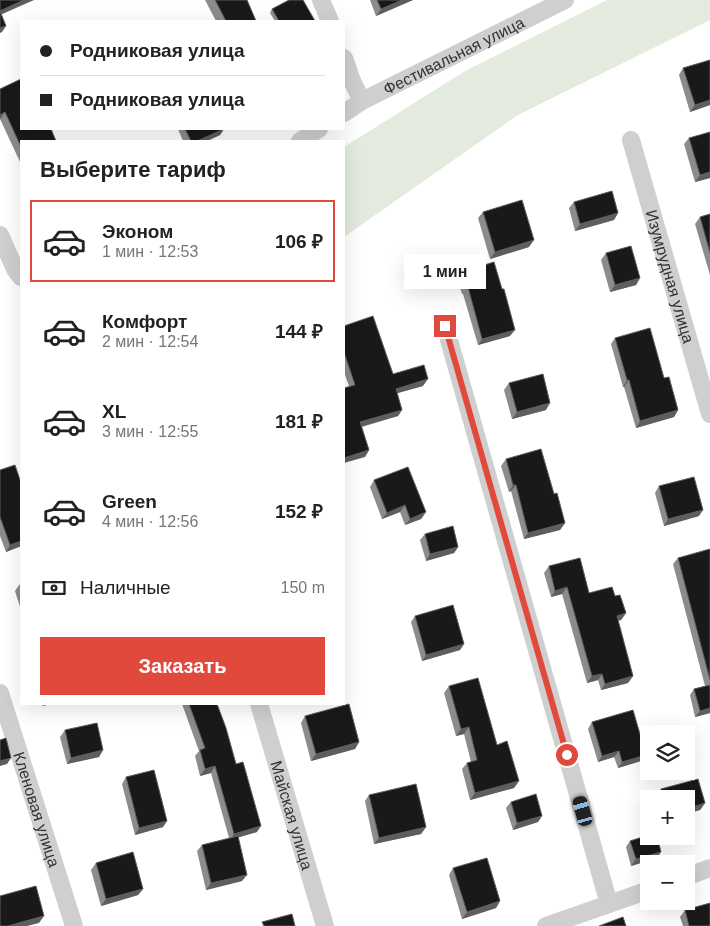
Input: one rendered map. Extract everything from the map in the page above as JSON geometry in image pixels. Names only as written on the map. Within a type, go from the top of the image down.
[{"type":"street","points":[[322,0],[330,20]]},
{"type":"street","name":"Фестивальная улица","points":[[345,112],[362,101],[565,0]]},
{"type":"street","points":[[345,61],[362,101]]},
{"type":"street","points":[[302,140],[318,130]]},
{"type":"street","name":"Изумрудная улица","points":[[631,140],[710,414]]},
{"type":"street","points":[[0,235],[20,275]]},
{"type":"street","points":[[445,326],[609,904]]},
{"type":"street","name":"Кленовая улица","points":[[0,693],[74,926]]},
{"type":"street","name":"Майская улица","points":[[259,705],[325,926]]},
{"type":"street","points":[[695,874],[710,868]]},
{"type":"street","points":[[546,926],[640,893]]},
{"type":"shaded area","points":[[607,0],[710,0],[710,20],[518,115],[345,236],[345,146],[465,71]]},
{"type":"building","points":[[0,0],[24,0],[0,11]]},
{"type":"building","points":[[215,0],[247,0],[256,20],[225,20]]},
{"type":"building","points":[[289,0],[303,0],[314,20],[278,20],[272,9]]},
{"type":"building","points":[[377,0],[402,0],[381,9]]},
{"type":"building","points":[[0,11],[6,26],[0,28]]},
{"type":"building","points":[[710,60],[710,100],[695,105],[683,68]]},
{"type":"building","points":[[20,79],[20,130],[51,130],[56,140],[20,140],[20,145],[5,112],[0,115],[0,89]]},
{"type":"building","points":[[186,130],[222,130],[199,140],[190,140]]},
{"type":"building","points":[[710,132],[710,172],[700,175],[689,138]]},
{"type":"building","points":[[612,191],[618,213],[580,224],[574,202]]},
{"type":"building","points":[[522,200],[534,240],[495,252],[483,212]]},
{"type":"building","points":[[710,214],[710,253],[700,217]]},
{"type":"building","points":[[631,246],[640,278],[615,285],[606,253]]},
{"type":"building","points":[[494,262],[502,289],[504,289],[515,330],[482,339],[462,272]]},
{"type":"building","points":[[373,316],[393,374],[424,365],[428,379],[396,389],[402,410],[360,422],[369,450],[345,458],[345,388],[355,385],[345,355],[345,326]]},
{"type":"building","points":[[650,328],[664,378],[669,377],[678,410],[640,421],[615,338]]},
{"type":"building","points":[[543,374],[550,403],[517,412],[509,383]]},
{"type":"building","points":[[541,449],[554,494],[557,493],[565,523],[528,533],[516,485],[513,485],[506,459]]},
{"type":"building","points":[[15,465],[20,480],[20,541],[10,545],[0,517],[0,470]]},
{"type":"building","points":[[408,467],[426,512],[410,519],[405,505],[387,513],[374,480]]},
{"type":"building","points":[[694,477],[703,510],[668,519],[659,486]]},
{"type":"building","points":[[453,526],[458,547],[430,554],[425,534]]},
{"type":"building","points":[[710,549],[710,680],[678,558]]},
{"type":"building","points":[[580,558],[589,593],[612,587],[615,596],[620,595],[626,613],[617,616],[633,676],[605,684],[602,674],[592,676],[567,587],[555,591],[549,566]]},
{"type":"building","points":[[453,605],[464,644],[426,655],[415,616]]},
{"type":"building","points":[[478,678],[497,745],[507,741],[519,781],[475,793],[467,763],[477,760],[469,727],[461,729],[449,686]]},
{"type":"building","points":[[710,685],[710,708],[700,711],[694,689]]},
{"type":"building","points":[[349,704],[359,742],[316,754],[305,716]]},
{"type":"building","points":[[189,705],[217,705],[236,764],[243,762],[261,826],[234,834],[215,766],[205,769],[200,750],[205,748]]},
{"type":"building","points":[[633,710],[640,734],[640,757],[622,762],[619,751],[602,756],[592,722]]},
{"type":"building","points":[[97,723],[103,750],[71,758],[65,730]]},
{"type":"building","points":[[6,738],[11,758],[0,761],[0,740]]},
{"type":"building","points":[[154,770],[167,821],[139,828],[126,777]]},
{"type":"building","points":[[698,779],[705,803],[695,806],[695,790],[661,789],[695,780]]},
{"type":"building","points":[[416,784],[426,827],[379,838],[369,795]]},
{"type":"building","points":[[536,794],[542,816],[517,823],[511,802]]},
{"type":"building","points":[[238,836],[247,875],[211,883],[202,845]]},
{"type":"building","points":[[640,838],[640,845],[659,845],[661,852],[640,855],[640,858],[636,859],[630,841]]},
{"type":"building","points":[[133,852],[143,889],[106,899],[96,863]]},
{"type":"building","points":[[487,858],[500,901],[467,912],[453,868]]},
{"type":"building","points":[[36,886],[44,916],[8,926],[0,926],[0,896]]},
{"type":"building","points":[[710,903],[710,926],[689,926],[685,910],[695,910],[695,907]]},
{"type":"building","points":[[292,914],[295,926],[264,926],[262,922]]},
{"type":"building","points":[[623,917],[626,926],[599,926]]},
{"type":"route","points":[[445,326],[567,755]]}]
